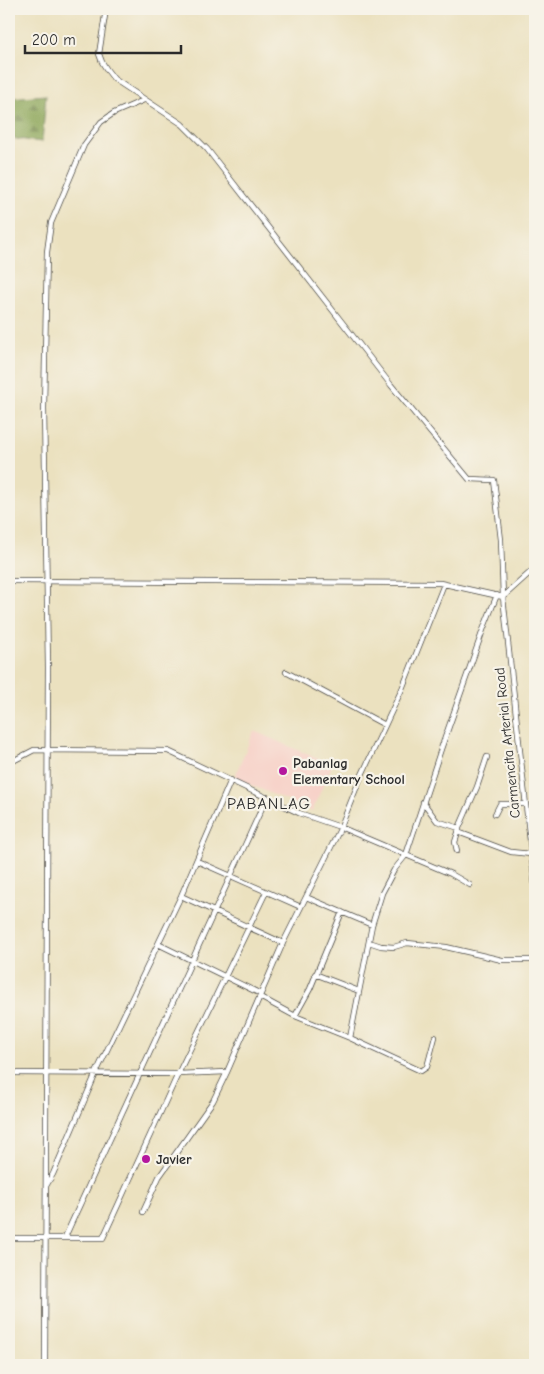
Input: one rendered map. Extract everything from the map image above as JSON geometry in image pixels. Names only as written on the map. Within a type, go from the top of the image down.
[{"type":"street","points":[[106,9],[99,54],[102,62],[114,79],[144,100]]},
{"type":"street","points":[[45,1365],[48,667],[45,292],[47,252],[51,223],[84,144],[101,122],[114,113],[144,100]]},
{"type":"street","name":"Carmencita Arterial Road","points":[[144,100],[182,124],[207,149],[391,386],[469,479],[494,480],[501,540],[503,597],[535,887]]},
{"type":"street","points":[[9,581],[444,584],[503,597],[535,568]]},
{"type":"street","points":[[143,1212],[159,1177],[213,1101],[227,1072],[284,943],[340,827],[402,688],[444,584]]},
{"type":"street","points":[[350,1038],[372,925],[382,893],[394,870],[406,854],[496,595]]},
{"type":"street","points":[[286,672],[385,724]]},
{"type":"street","points":[[9,763],[34,750],[168,751],[299,813],[340,827],[406,854],[451,874],[470,885]]},
{"type":"street","points":[[457,850],[455,842],[478,787],[487,757]]},
{"type":"street","points":[[45,1187],[53,1174],[96,1073],[181,896],[232,780]]},
{"type":"street","points":[[65,1237],[267,797]]},
{"type":"street","points":[[423,802],[436,821],[510,852],[531,854]]},
{"type":"street","points":[[496,814],[500,804],[525,804]]},
{"type":"street","points":[[197,861],[301,907]]},
{"type":"street","points":[[9,1238],[103,1238],[178,1074],[266,892]]},
{"type":"street","points":[[181,896],[284,943]]},
{"type":"street","points":[[306,897],[372,925]]},
{"type":"street","points":[[295,1016],[310,989],[342,912]]},
{"type":"street","points":[[369,942],[394,947],[407,943],[446,947],[502,960],[535,960]]},
{"type":"street","points":[[158,944],[225,977],[295,1016],[350,1038],[421,1071],[427,1067],[435,1037]]},
{"type":"street","points":[[315,974],[359,991]]},
{"type":"street","points":[[9,1073],[178,1074],[227,1072]]},
{"type":"shaded area","name":"Pabanlag Elementary School","points":[[254,731],[332,765],[312,811],[234,778]]},
{"type":"green space","points":[[46,95],[42,142],[9,138],[9,98]]},
{"type":"place","name":"Pabanlag Elementary School","points":[[283,771]]},
{"type":"place","name":"Javier","points":[[146,1159]]},
{"type":"district","name":"PABANLAG","points":[[269,803]]}]
